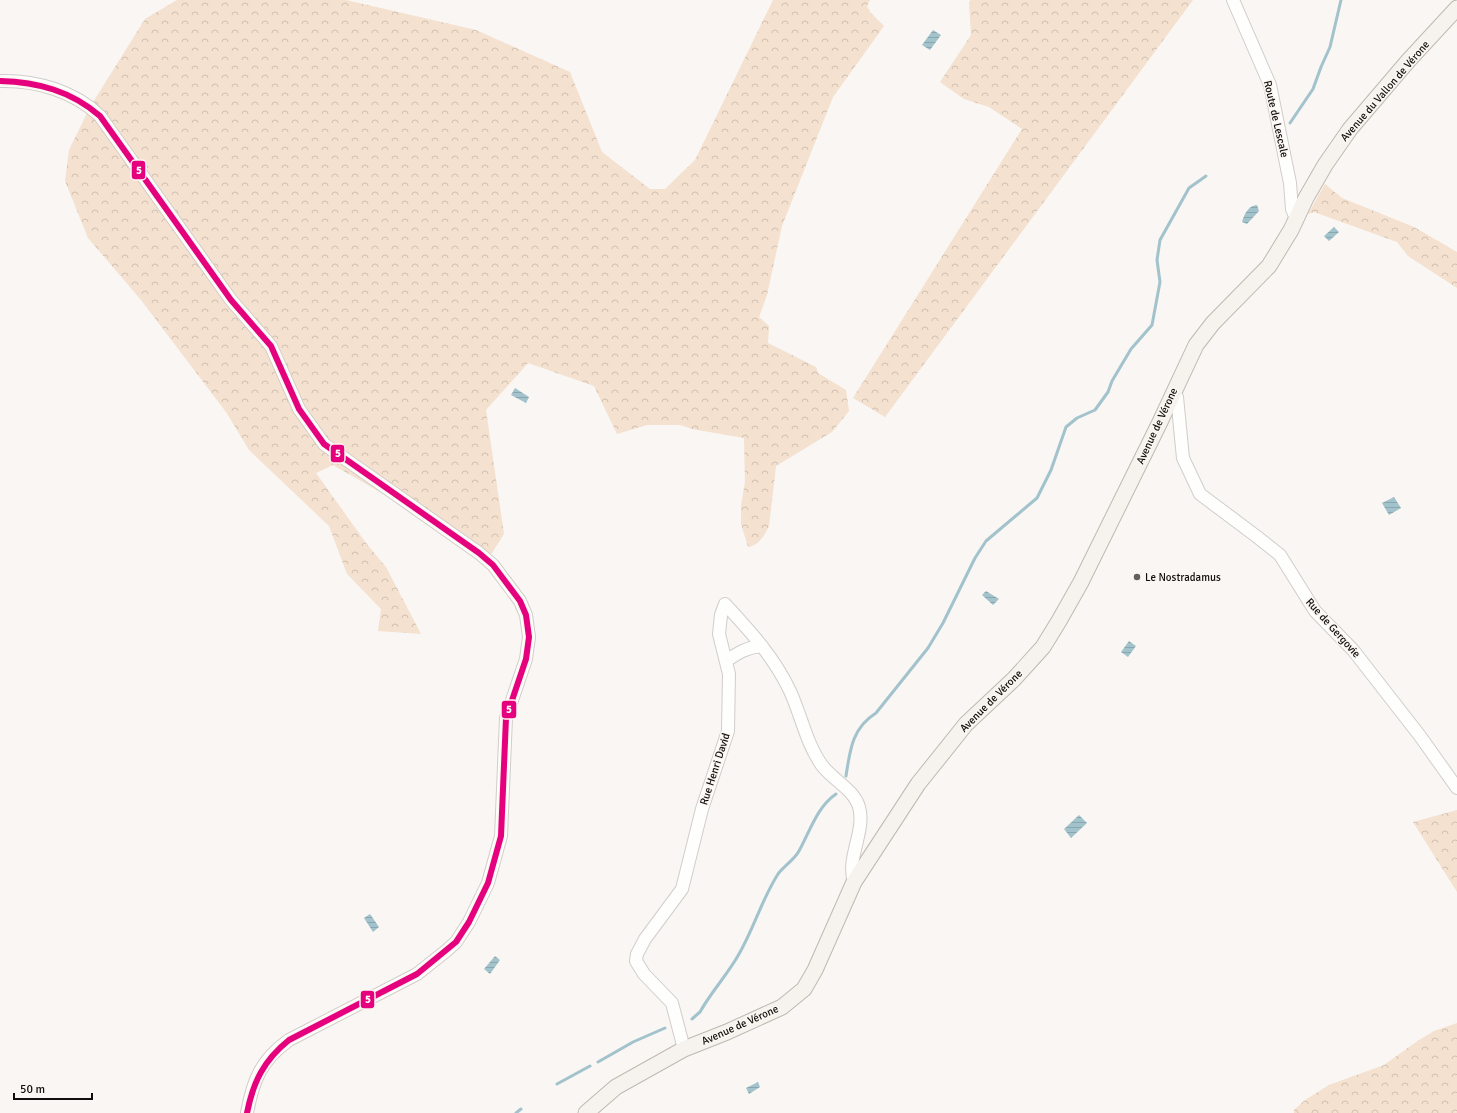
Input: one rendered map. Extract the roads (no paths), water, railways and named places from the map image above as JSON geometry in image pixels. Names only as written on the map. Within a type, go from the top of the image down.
[{"type":"main road","name":"Avenue du Vallon de Vérone","points":[[1306,198],[1338,144],[1350,128],[1408,61],[1457,8]]},
{"type":"main road","name":"Avenue de Vérone","points":[[586,1113],[616,1087],[684,1049],[763,1016],[782,1007],[796,997],[809,980],[854,882],[913,791],[966,724],[1014,679],[1043,647],[1081,582],[1160,422],[1196,345],[1214,322],[1268,266],[1280,250],[1306,198]]},
{"type":"street","name":"Route de Lescale","points":[[1233,0],[1270,85],[1279,123],[1290,183],[1292,209],[1297,217]]},
{"type":"street","points":[[0,81],[28,83],[66,93],[86,103],[100,116],[231,300],[271,346],[302,414],[324,444],[488,561],[510,585],[520,601],[526,615],[529,637],[526,660],[506,718],[501,836],[488,883],[469,922],[456,942],[417,974],[281,1045],[258,1073],[250,1094],[247,1113]]},
{"type":"street","name":"Rue de Gergovie","points":[[1173,392],[1177,397],[1183,458],[1200,494],[1280,555],[1315,611],[1353,650],[1420,736],[1457,788]]},
{"type":"street","name":"Rue Henri David","points":[[684,1049],[672,1003],[644,974],[636,962],[637,954],[645,939],[682,889],[702,809],[728,731],[729,674],[720,634],[721,615],[725,604],[772,659],[790,691],[815,753],[822,765],[853,796],[859,808],[860,822],[852,872],[854,882]]},
{"type":"street","points":[[726,661],[752,646],[762,646]]},
{"type":"water","points":[[933,30],[941,35],[930,50],[922,45]]},
{"type":"water","points":[[1254,205],[1257,205],[1259,211],[1247,224],[1242,222],[1247,210]]},
{"type":"water","points":[[1334,227],[1339,232],[1329,241],[1324,236]]},
{"type":"water","points":[[515,388],[529,397],[526,403],[511,395]]},
{"type":"water","points":[[1394,497],[1401,508],[1389,515],[1382,503]]},
{"type":"water","points":[[986,591],[999,599],[993,605],[982,595]]},
{"type":"water","points":[[1129,641],[1136,646],[1128,657],[1121,652]]},
{"type":"water","points":[[1079,815],[1087,823],[1071,838],[1064,829]]},
{"type":"water","points":[[370,914],[379,927],[373,932],[364,918]]},
{"type":"water","points":[[495,956],[500,960],[490,974],[484,969]]},
{"type":"water","points":[[758,1082],[760,1087],[749,1094],[746,1088]]},
{"type":"waterway","points":[[1290,123],[1313,89],[1330,47],[1341,0]]},
{"type":"waterway","points":[[846,776],[851,749],[857,733],[868,719],[876,713],[928,648],[943,623],[975,558],[986,541],[1037,498],[1051,470],[1066,427],[1077,418],[1095,410],[1108,392],[1112,381],[1131,349],[1152,325],[1160,282],[1157,260],[1160,240],[1189,188],[1206,176]]},
{"type":"waterway","points":[[692,1019],[700,1012],[735,961],[767,893],[778,874],[797,854],[819,812],[829,799],[836,794]]},
{"type":"waterway","points":[[598,1062],[633,1042],[665,1028]]},
{"type":"waterway","points":[[557,1084],[590,1066]]},
{"type":"waterway","points":[[516,1113],[521,1109]]},
{"type":"place","name":"Le Nostradamus","points":[[1137,577]]}]
